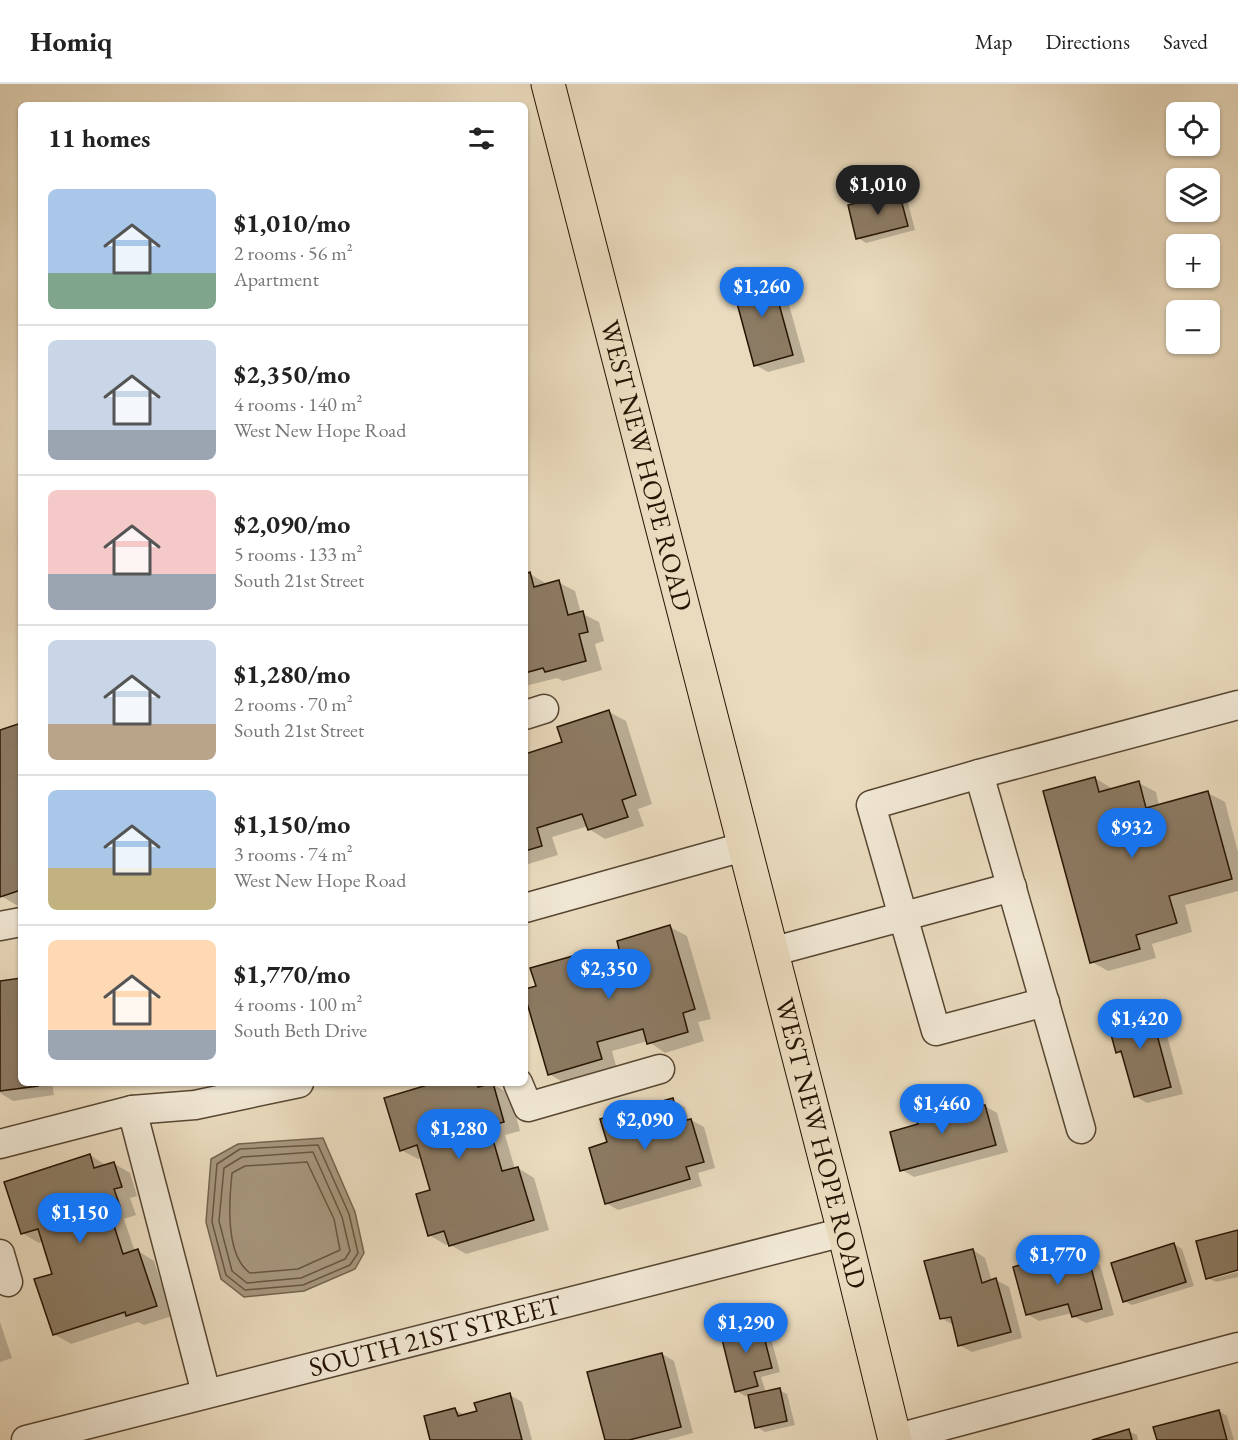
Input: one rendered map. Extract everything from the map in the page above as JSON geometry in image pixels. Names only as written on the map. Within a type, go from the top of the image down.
[{"type":"main road","name":"WEST NEW HOPE ROAD","points":[[548,84],[844,1232],[895,1440]]},
{"type":"street","points":[[1045,1002],[936,1032],[871,805],[1238,705]]},
{"type":"street","points":[[980,774],[1082,1129]]},
{"type":"street","points":[[528,907],[743,847]]},
{"type":"street","points":[[771,952],[1012,887]]},
{"type":"street","points":[[0,926],[18,923]]},
{"type":"street","points":[[519,1086],[528,1107],[660,1069]]},
{"type":"street","points":[[0,1144],[132,1110],[195,1105],[285,1086]]},
{"type":"street","points":[[132,1110],[206,1393]]},
{"type":"street","name":"SOUTH 21ST STREET","points":[[26,1440],[844,1232]]},
{"type":"street","points":[[0,1254],[8,1282]]},
{"type":"street","points":[[895,1440],[1238,1347]]},
{"type":"water","points":[[323,1138],[355,1212],[364,1253],[355,1269],[304,1291],[244,1297],[221,1279],[206,1222],[211,1159],[238,1144]]},
{"type":"building","points":[[899,192],[908,226],[856,239],[848,205]]},
{"type":"building","points":[[770,271],[793,355],[754,366],[731,281]]},
{"type":"building","points":[[530,572],[534,587],[559,580],[568,615],[583,611],[588,632],[579,634],[586,661],[545,672],[543,668],[528,672],[528,573]]},
{"type":"building","points":[[609,710],[636,795],[622,800],[628,817],[588,830],[582,814],[537,828],[542,846],[528,850],[528,753],[562,742],[557,727]]},
{"type":"building","points":[[18,724],[18,891],[0,897],[0,730]]},
{"type":"building","points":[[1095,777],[1099,792],[1139,781],[1146,808],[1208,791],[1232,879],[1169,896],[1177,923],[1136,935],[1140,949],[1090,963],[1043,791]]},
{"type":"building","points":[[670,925],[695,1009],[683,1013],[688,1032],[647,1044],[643,1029],[597,1042],[602,1059],[548,1075],[528,1006],[528,988],[536,986],[530,968],[573,956],[578,970],[621,957],[617,941]]},
{"type":"building","points":[[18,978],[18,1086],[38,1086],[0,1091],[0,981]]},
{"type":"building","points":[[1149,1005],[1171,1087],[1134,1097],[1121,1051],[1116,1053],[1106,1016]]},
{"type":"building","points":[[424,1086],[494,1086],[504,1122],[489,1126],[502,1171],[518,1167],[534,1220],[449,1246],[444,1231],[428,1236],[416,1194],[430,1190],[417,1145],[400,1151],[384,1098]]},
{"type":"building","points":[[673,1098],[679,1122],[691,1119],[704,1162],[686,1167],[690,1179],[605,1204],[589,1148],[607,1142],[600,1119]]},
{"type":"building","points":[[949,1099],[952,1113],[985,1105],[996,1145],[900,1171],[890,1132],[918,1124],[914,1108]]},
{"type":"building","points":[[90,1154],[94,1168],[114,1162],[122,1187],[114,1189],[120,1206],[109,1210],[123,1254],[138,1249],[157,1306],[126,1316],[125,1312],[53,1335],[34,1279],[52,1274],[38,1229],[21,1234],[4,1182]]},
{"type":"building","points":[[1238,1230],[1238,1270],[1206,1279],[1196,1241]]},
{"type":"building","points":[[1174,1243],[1186,1282],[1123,1302],[1111,1263]]},
{"type":"building","points":[[973,1249],[982,1283],[996,1278],[1011,1332],[958,1346],[951,1317],[940,1319],[924,1261]]},
{"type":"building","points":[[1051,1256],[1054,1266],[1088,1256],[1102,1309],[1072,1317],[1068,1304],[1026,1315],[1013,1267]]},
{"type":"building","points":[[760,1321],[772,1368],[754,1372],[758,1386],[735,1392],[720,1331]]},
{"type":"building","points":[[662,1353],[681,1427],[629,1440],[605,1440],[587,1372]]},
{"type":"building","points":[[780,1388],[787,1421],[755,1428],[748,1395]]},
{"type":"building","points":[[510,1393],[522,1440],[430,1440],[424,1416],[455,1408],[458,1416],[477,1411],[474,1403]]},
{"type":"building","points":[[1219,1410],[1227,1440],[1157,1440],[1153,1427]]},
{"type":"building","points":[[1129,1429],[1132,1440],[1092,1440]]}]
